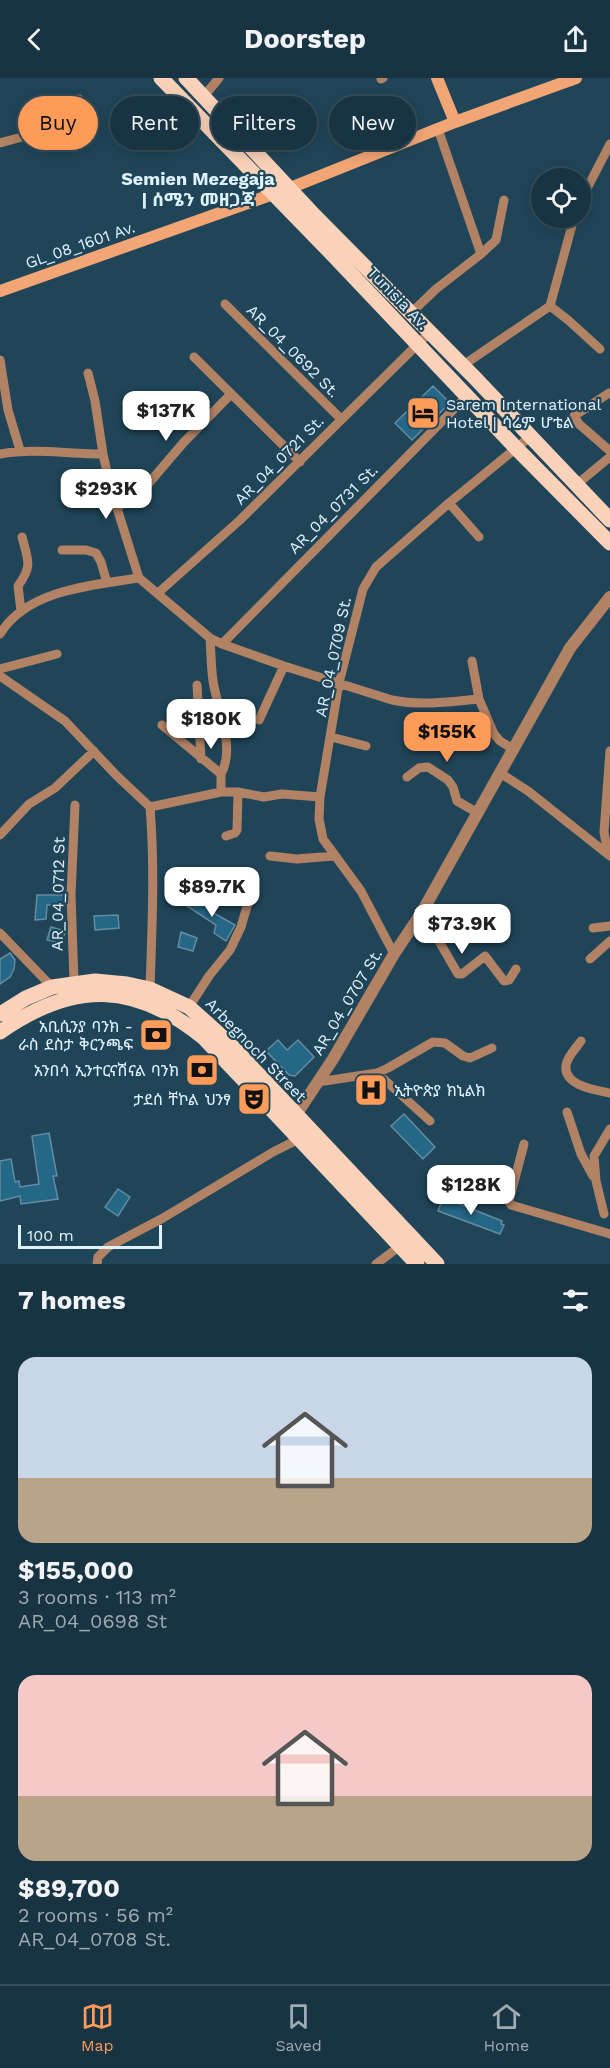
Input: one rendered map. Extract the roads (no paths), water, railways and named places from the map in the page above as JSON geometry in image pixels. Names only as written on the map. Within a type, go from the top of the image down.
[{"type":"main road","name":"Tunisia Av.","points":[[161,78],[610,543]]},
{"type":"main road","name":"Tunisia Av.","points":[[186,78],[610,520]]},
{"type":"main road","points":[[436,78],[455,122]]},
{"type":"main road","name":"GL_08_1601 Av.","points":[[0,291],[273,195],[455,122],[576,78]]},
{"type":"main road","name":"Arbegnoch Street","points":[[0,1014],[26,998],[52,987],[74,982],[112,982],[150,989],[189,1007],[227,1041],[291,1121],[299,1139],[417,1264]]},
{"type":"main road","name":"Arbegnoch Street","points":[[0,1032],[29,1013],[58,1000],[90,995],[111,995],[144,1002],[179,1019],[204,1038],[436,1264]]},
{"type":"street","points":[[204,96],[219,78]]},
{"type":"street","points":[[438,129],[481,254]]},
{"type":"street","points":[[0,143],[18,138]]},
{"type":"street","points":[[591,181],[610,144]]},
{"type":"street","points":[[411,313],[436,289],[496,240],[504,200]]},
{"type":"street","points":[[462,366],[549,306],[571,228]]},
{"type":"street","name":"AR_04_0692 St.","points":[[225,304],[341,419]]},
{"type":"street","points":[[549,306],[600,349]]},
{"type":"street","name":"AR_04_0721 St.","points":[[158,593],[240,520],[430,332]]},
{"type":"street","points":[[194,357],[300,462]]},
{"type":"street","points":[[0,360],[8,410],[20,450]]},
{"type":"street","points":[[88,373],[103,454],[139,579],[210,638],[284,666],[410,704],[479,699]]},
{"type":"street","points":[[608,445],[579,424],[574,416],[609,393]]},
{"type":"street","points":[[117,508],[149,483],[184,442],[230,395]]},
{"type":"street","name":"AR_04_0731 St.","points":[[222,644],[467,396]]},
{"type":"street","name":"AR_04_0709 St.","points":[[394,954],[361,891],[334,856],[320,830],[320,797],[339,683],[363,589],[376,567],[531,436]]},
{"type":"street","points":[[0,454],[20,450],[103,454]]},
{"type":"street","points":[[576,485],[610,457]]},
{"type":"street","points":[[449,503],[479,537]]},
{"type":"street","points":[[21,611],[18,586],[27,574],[29,566],[22,537]]},
{"type":"street","points":[[62,550],[86,550],[96,553],[107,583]]},
{"type":"street","points":[[0,632],[21,611],[42,599],[107,583],[139,579]]},
{"type":"street","name":"AR_04_0707 St.","points":[[291,1121],[344,1041],[394,954],[422,912],[570,648],[610,597]]},
{"type":"street","points":[[210,638],[213,679],[224,729],[226,763],[221,774],[221,792]]},
{"type":"street","points":[[0,669],[57,654]]},
{"type":"street","points":[[472,661],[479,699],[494,734],[513,749]]},
{"type":"street","points":[[259,720],[284,666]]},
{"type":"street","points":[[0,676],[65,721],[150,807],[154,903],[150,989]]},
{"type":"street","points":[[197,686],[201,759]]},
{"type":"street","points":[[162,725],[221,774]]},
{"type":"street","points":[[331,737],[366,746]]},
{"type":"street","points":[[0,835],[29,804],[55,788],[94,751]]},
{"type":"street","points":[[609,855],[605,822],[610,751]]},
{"type":"street","points":[[406,777],[419,768],[428,767],[448,780],[453,787],[457,801],[478,813]]},
{"type":"street","points":[[500,773],[528,791],[609,855]]},
{"type":"street","points":[[150,807],[221,792],[238,792],[264,797],[282,794],[320,797]]},
{"type":"street","points":[[226,836],[237,830],[238,792]]},
{"type":"street","name":"AR_04_0712 St","points":[[74,982],[71,895],[75,805]]},
{"type":"street","points":[[270,856],[297,859],[334,856]]},
{"type":"street","points":[[189,1007],[209,976],[230,950],[241,927],[248,903]]},
{"type":"street","points":[[422,912],[458,974],[462,974],[485,956],[504,981],[509,980],[516,969]]},
{"type":"street","points":[[593,928],[609,924]]},
{"type":"street","points":[[0,933],[52,987]]},
{"type":"street","points":[[590,959],[610,941]]},
{"type":"street","points":[[581,1041],[568,1061],[567,1073],[578,1085],[610,1093]]},
{"type":"street","points":[[318,1082],[377,1073],[433,1042],[445,1043],[463,1056],[470,1058],[492,1048]]},
{"type":"street","points":[[377,1073],[430,1121]]},
{"type":"street","points":[[567,1112],[581,1154],[596,1181],[607,1210],[599,1230]]},
{"type":"street","points":[[596,1181],[594,1156],[610,1129]]},
{"type":"street","points":[[97,1264],[98,1257],[108,1247],[163,1218],[273,1152],[299,1139]]},
{"type":"street","points":[[525,1144],[509,1201],[511,1205],[610,1234]]},
{"type":"street","points":[[376,1264],[400,1246]]},
{"type":"place","name":"Sarem International Hotel | ሳሬም ሆቴል","points":[[423,413]]},
{"type":"place","name":"አቢሲንያ ባንክ - ራስ ደስታ ቅርንጫፍ","points":[[156,1035]]},
{"type":"place","name":"አንበሳ ኢንተርናሽናል ባንክ","points":[[202,1070]]},
{"type":"place","name":"ኢትዮጵያ ክኒልክ","points":[[371,1090]]},
{"type":"place","name":"ታደሰ ቸኮል ህንፃ","points":[[254,1099]]},
{"type":"district","name":"Semien Mezegaja | ሰሜን መዘጋጃ","points":[[198,188]]}]
